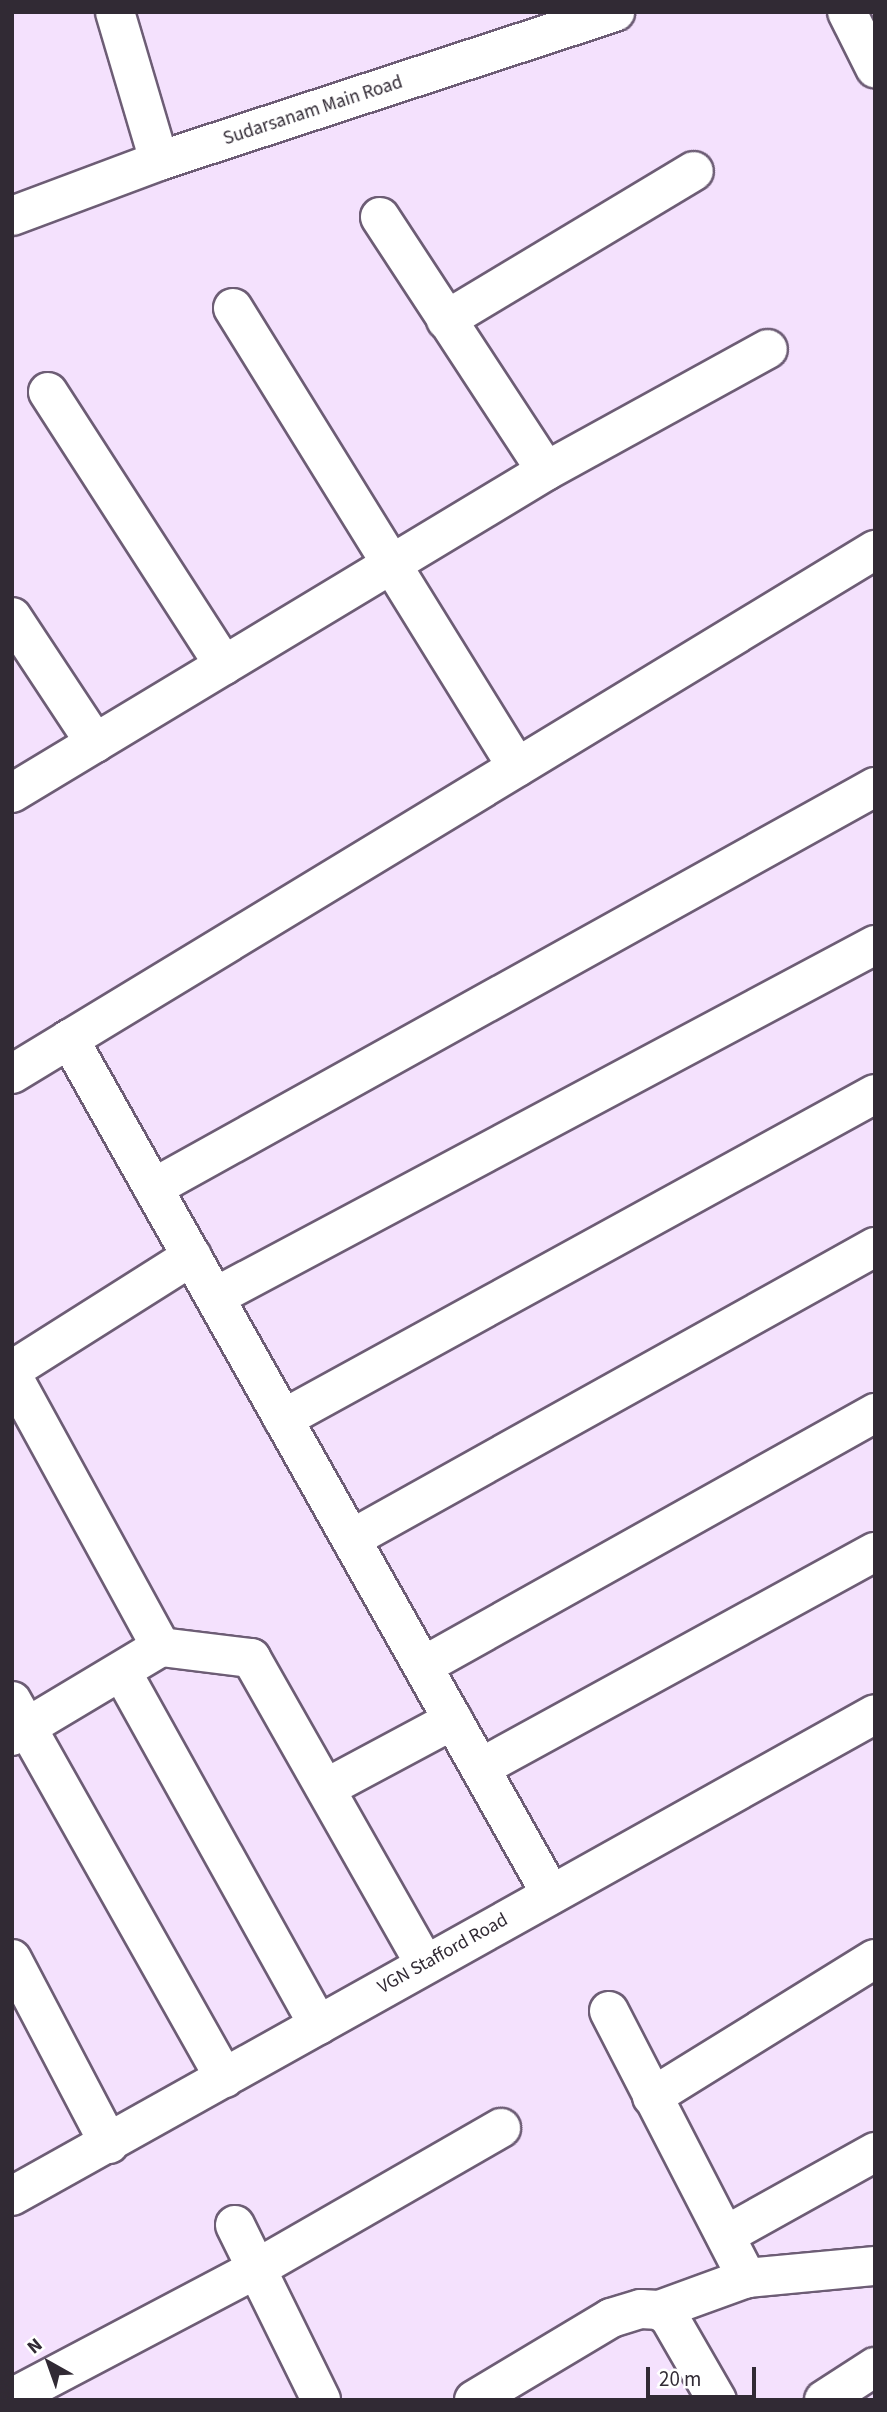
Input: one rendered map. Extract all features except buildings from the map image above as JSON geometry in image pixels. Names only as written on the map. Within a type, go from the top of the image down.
[{"type":"street","points":[[115,12],[159,161]]},
{"type":"street","name":"Sudarsanam Main Road","points":[[12,216],[159,161],[615,12]]},
{"type":"street","points":[[847,12],[875,68]]},
{"type":"street","points":[[446,320],[694,171]]},
{"type":"street","points":[[380,217],[545,471]]},
{"type":"street","points":[[233,308],[517,767]]},
{"type":"street","points":[[12,793],[545,471],[768,349]]},
{"type":"street","points":[[48,392],[224,665]]},
{"type":"street","points":[[12,1074],[875,550]]},
{"type":"street","points":[[12,617],[95,743]]},
{"type":"street","points":[[153,1188],[875,787]]},
{"type":"street","points":[[215,1297],[875,945]]},
{"type":"street","points":[[69,1039],[551,1894]]},
{"type":"street","points":[[283,1419],[875,1094]]},
{"type":"street","points":[[351,1539],[875,1247]]},
{"type":"street","points":[[161,1647],[12,1372],[192,1256]]},
{"type":"street","points":[[423,1666],[875,1413]]},
{"type":"street","points":[[480,1768],[875,1552]]},
{"type":"street","points":[[224,2078],[17,1722],[122,1674],[161,1647],[251,1658],[328,1787],[425,1964]]},
{"type":"street","points":[[122,1674],[318,2025]]},
{"type":"street","name":"VGN Stafford Road","points":[[12,2196],[875,1714]]},
{"type":"street","points":[[328,1787],[453,1720]]},
{"type":"street","points":[[12,1959],[109,2144]]},
{"type":"street","points":[[652,2097],[875,1959]]},
{"type":"street","points":[[608,2011],[747,2278]]},
{"type":"street","points":[[22,2393],[254,2270],[501,2128]]},
{"type":"street","points":[[726,2235],[875,2152]]},
{"type":"street","points":[[235,2225],[254,2270],[321,2400]]},
{"type":"street","points":[[474,2400],[611,2318],[641,2309],[659,2310],[747,2278],[875,2266]]},
{"type":"street","points":[[659,2310],[683,2336],[717,2400]]},
{"type":"street","points":[[824,2400],[875,2367]]}]
